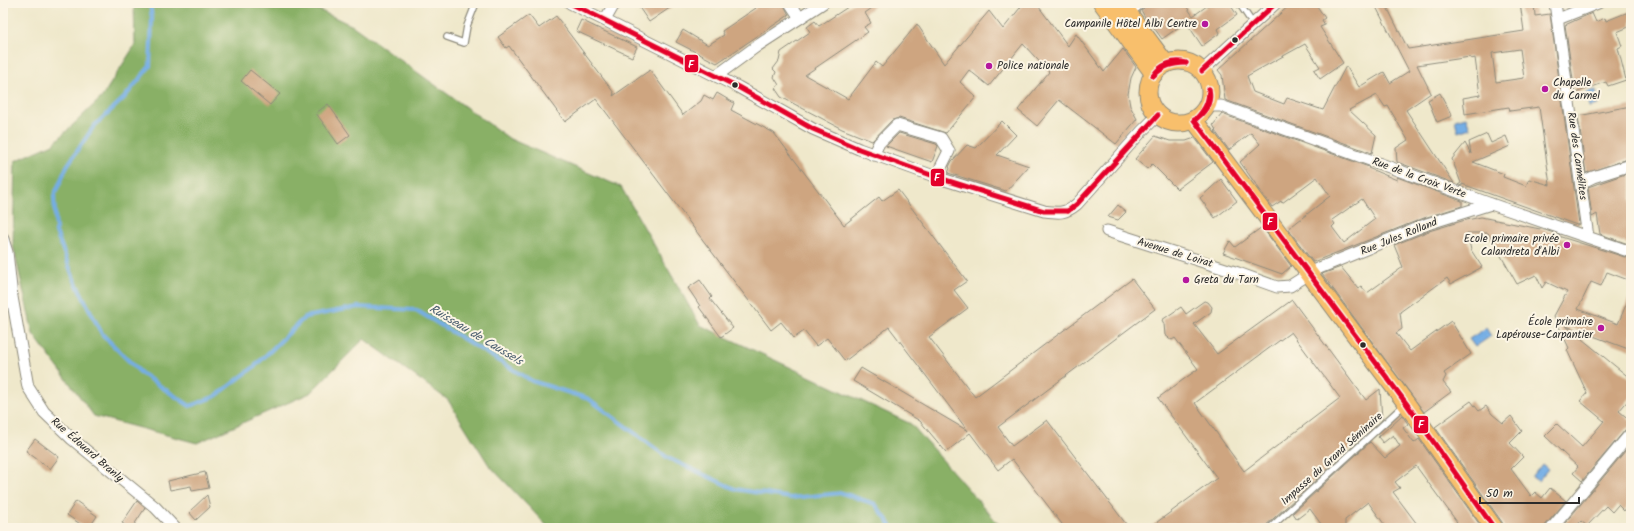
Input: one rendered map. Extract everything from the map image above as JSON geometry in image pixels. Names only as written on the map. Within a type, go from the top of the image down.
[{"type":"main road","points":[[1102,3],[1122,14],[1160,69]]},
{"type":"main road","points":[[1176,62],[1185,62],[1202,70],[1210,87],[1210,97],[1202,114],[1194,120],[1185,123],[1175,123],[1158,115],[1152,108],[1148,90],[1160,69],[1176,62]]},
{"type":"main road","points":[[1194,120],[1406,403],[1494,528]]},
{"type":"street","points":[[570,3],[716,76],[813,129],[873,154],[1044,211],[1068,212],[1158,115]]},
{"type":"street","points":[[605,20],[613,6],[618,3]]},
{"type":"street","points":[[790,3],[800,18]]},
{"type":"street","points":[[716,76],[757,46],[823,3]]},
{"type":"street","points":[[1202,70],[1276,3]]},
{"type":"street","name":"Rue des Carmélites","points":[[1556,3],[1588,237]]},
{"type":"street","points":[[1558,19],[1598,3]]},
{"type":"street","name":"Rue de la Croix Verte","points":[[1207,106],[1221,106],[1491,204],[1631,252]]},
{"type":"street","points":[[873,154],[879,143],[897,125],[941,138],[949,151],[936,176]]},
{"type":"street","points":[[1581,183],[1593,177],[1631,165]]},
{"type":"street","name":"Rue Jules Rolland","points":[[1310,274],[1334,262],[1369,249],[1427,224],[1491,204]]},
{"type":"street","name":"Avenue de Loirat","points":[[1107,231],[1277,287],[1290,286],[1310,274]]},
{"type":"street","name":"Rue Édouard Branly","points":[[3,239],[7,252],[6,274],[28,387],[44,412],[72,439],[155,507],[175,528]]},
{"type":"street","points":[[1552,528],[1631,433]]},
{"type":"lane","points":[[447,37],[464,44],[467,26],[476,3]]},
{"type":"lane","points":[[1122,14],[1144,3]]},
{"type":"lane","points":[[1239,3],[1253,24]]},
{"type":"lane","name":"Impasse du Grand Séminaire","points":[[1270,528],[1406,403]]},
{"type":"green space","points":[[134,3],[304,3],[353,26],[510,139],[621,187],[700,325],[911,424],[1002,528],[549,528],[489,465],[448,400],[364,339],[310,393],[197,443],[94,416],[33,334],[13,245],[15,161],[53,144],[102,97],[135,45]]},
{"type":"water","points":[[1596,90],[1598,105],[1589,107],[1586,92]]},
{"type":"water","points":[[1466,117],[1470,128],[1458,132],[1455,120]]},
{"type":"water","points":[[1486,328],[1491,336],[1475,347],[1469,339]]},
{"type":"water","points":[[1542,464],[1548,469],[1538,481],[1532,477]]},
{"type":"building","points":[[636,3],[677,3],[649,22]]},
{"type":"building","points":[[752,3],[783,3],[789,15],[717,63],[676,42],[683,30],[708,45],[724,35],[722,31],[756,8]]},
{"type":"building","points":[[854,3],[879,3],[865,13],[871,23],[864,27],[868,32],[805,75],[848,99],[876,62],[882,67],[917,24],[944,64],[989,11],[1003,29],[1024,3],[1036,3],[1068,46],[1076,34],[1104,72],[1123,49],[1136,67],[1131,78],[1128,94],[1130,106],[1137,119],[1116,144],[1059,100],[1037,126],[1018,110],[1049,72],[1023,44],[989,86],[969,70],[960,82],[976,97],[946,133],[899,118],[892,120],[872,141],[842,129],[781,97],[775,88],[779,85],[774,77],[776,72],[773,69],[779,61],[781,52],[810,32],[807,27],[815,21],[819,26]]},
{"type":"building","points":[[1149,3],[1184,3],[1193,16],[1211,3],[1229,3],[1237,15],[1218,29],[1220,33],[1202,46],[1186,22],[1162,39],[1152,25],[1150,26],[1141,10]]},
{"type":"building","points":[[1292,3],[1315,3],[1325,18],[1322,20],[1325,25],[1320,27],[1343,63],[1320,79],[1314,70],[1320,67],[1305,44],[1247,76],[1253,92],[1284,104],[1287,98],[1323,110],[1346,66],[1359,87],[1384,72],[1390,83],[1409,71],[1374,3],[1385,3],[1408,49],[1524,31],[1520,3],[1534,3],[1535,16],[1550,14],[1579,224],[1577,225],[1462,184],[1462,186],[1458,185],[1461,183],[1452,159],[1465,143],[1471,154],[1469,142],[1487,134],[1491,143],[1506,136],[1510,146],[1473,162],[1504,174],[1503,177],[1526,186],[1529,179],[1550,185],[1539,107],[1510,111],[1509,107],[1465,114],[1463,98],[1480,95],[1475,58],[1471,59],[1470,57],[1417,65],[1431,93],[1406,110],[1454,183],[1397,162],[1396,148],[1408,140],[1388,106],[1385,107],[1377,95],[1349,110],[1376,135],[1372,153],[1225,100],[1222,75],[1218,70]],"holes":[[[1520,49],[1524,78],[1496,82],[1492,53]]]},
{"type":"building","points":[[1631,11],[1631,26],[1617,32],[1622,46],[1618,48],[1626,80],[1608,86],[1606,82],[1575,93],[1565,25],[1592,13],[1596,22],[1605,18],[1606,21]]},
{"type":"building","points":[[529,15],[539,28],[556,16],[614,93],[613,96],[650,70],[683,115],[701,101],[704,95],[713,100],[717,93],[734,103],[731,110],[774,133],[844,225],[879,197],[882,201],[898,190],[967,281],[954,290],[968,308],[929,337],[975,397],[1132,279],[1155,309],[998,427],[1012,446],[1047,420],[1129,528],[1065,528],[1012,459],[998,470],[970,433],[946,452],[920,421],[853,381],[861,368],[968,431],[889,327],[845,361],[827,338],[816,346],[804,331],[794,338],[781,322],[771,330],[596,99],[565,122],[509,46],[506,48],[498,37]]},
{"type":"building","points":[[581,20],[637,47],[632,57],[576,31]]},
{"type":"building","points":[[250,70],[280,94],[270,105],[241,81]]},
{"type":"building","points":[[1440,93],[1452,116],[1437,122],[1428,100]]},
{"type":"building","points":[[328,104],[350,135],[338,144],[316,113]]},
{"type":"building","points":[[1631,106],[1631,158],[1586,173],[1578,116]]},
{"type":"building","points":[[1222,114],[1369,167],[1368,168],[1397,180],[1397,177],[1462,201],[1462,206],[1424,218],[1313,262],[1288,229],[1330,196],[1317,177],[1282,203],[1281,201],[1272,207],[1240,162],[1260,144],[1251,133],[1229,150],[1215,131],[1216,130],[1213,125]],"holes":[[[1362,199],[1375,219],[1344,243],[1332,227],[1335,224],[1332,220]]]},
{"type":"building","points":[[1002,121],[1016,135],[997,155],[1029,166],[1006,191],[948,173],[952,161],[967,145],[976,148]]},
{"type":"building","points":[[899,133],[936,144],[938,146],[932,162],[886,146]]},
{"type":"building","points":[[1155,136],[1170,141],[1186,141],[1195,138],[1213,162],[1177,189],[1152,164],[1147,169],[1135,159]]},
{"type":"building","points":[[1631,172],[1631,245],[1600,234],[1597,214],[1592,217],[1588,187]]},
{"type":"building","points":[[1221,179],[1237,201],[1215,218],[1200,198]]},
{"type":"building","points":[[1118,205],[1126,212],[1118,220],[1108,217]]},
{"type":"building","points":[[1481,217],[1545,230],[1560,235],[1558,236],[1631,259],[1631,281],[1607,272],[1601,286],[1591,282],[1578,309],[1618,324],[1631,293],[1631,350],[1566,326],[1631,379],[1631,397],[1619,411],[1631,421],[1631,426],[1626,429],[1582,481],[1573,473],[1578,467],[1545,436],[1557,424],[1582,447],[1604,421],[1580,401],[1587,393],[1567,350],[1569,348],[1554,316],[1567,292],[1546,282],[1542,288],[1536,275],[1517,284],[1488,233],[1467,233],[1471,250],[1482,267],[1451,284],[1447,278],[1400,312],[1402,329],[1396,333],[1410,351],[1451,321],[1471,354],[1444,373],[1446,376],[1443,382],[1451,392],[1424,412],[1322,274],[1341,267],[1358,288],[1361,286],[1367,293],[1403,267],[1394,245],[1429,231]]},
{"type":"building","points":[[1262,227],[1291,266],[1282,274],[1223,253],[1230,241],[1235,247]]},
{"type":"building","points":[[700,280],[712,297],[710,299],[733,328],[721,337],[699,307],[700,306],[688,288]]},
{"type":"building","points":[[1292,300],[1366,400],[1380,389],[1382,420],[1263,528],[1149,528],[1217,478],[1158,398],[1198,369],[1175,338],[1172,340],[1165,335],[1162,320],[1181,307],[1186,314],[1204,301],[1208,302],[1212,307],[1211,312],[1194,324],[1217,354]],"holes":[[[1291,332],[1340,398],[1244,471],[1195,403]]]},
{"type":"building","points":[[1471,401],[1479,411],[1486,406],[1492,414],[1503,423],[1511,416],[1522,431],[1510,443],[1523,457],[1511,469],[1531,496],[1535,492],[1542,498],[1550,488],[1566,501],[1543,528],[1504,528],[1502,522],[1435,427]]},
{"type":"building","points":[[1402,415],[1408,424],[1403,428],[1414,443],[1419,439],[1482,528],[1449,528],[1457,522],[1416,466],[1395,482],[1400,488],[1393,492],[1420,528],[1387,528],[1368,502],[1345,520],[1345,528],[1324,528],[1310,509],[1297,519],[1293,513],[1370,442],[1385,458],[1400,446],[1393,435],[1383,443],[1378,437]]},
{"type":"building","points":[[35,439],[59,457],[50,469],[26,451]]},
{"type":"building","points":[[1631,444],[1631,502],[1624,511],[1618,505],[1612,512],[1606,506],[1587,526],[1581,521],[1575,528],[1561,528]]},
{"type":"building","points":[[205,472],[209,488],[192,491],[191,486],[170,490],[168,481]]},
{"type":"building","points":[[207,495],[210,507],[196,520],[189,512]]},
{"type":"building","points":[[76,501],[97,516],[89,528],[86,528],[67,515]]},
{"type":"building","points":[[137,501],[145,508],[132,528],[129,528],[122,523]]},
{"type":"waterway","name":"Ruisseau de Caussels","points":[[150,3],[152,19],[150,66],[124,98],[94,126],[67,166],[54,196],[56,232],[74,279],[102,334],[142,374],[190,406],[216,396],[254,367],[305,317],[358,307],[416,310],[532,381],[589,399],[668,458],[735,489],[791,498],[842,493],[875,504],[893,528]]},
{"type":"transit line","name":"F","points":[[570,3],[738,87],[813,129],[859,149],[942,179],[1044,211],[1068,211]]},
{"type":"transit line","name":"F","points":[[1202,71],[1276,3]]},
{"type":"transit line","name":"F","points":[[1153,76],[1163,66],[1172,62],[1186,63]]},
{"type":"transit line","name":"F","points":[[1153,76],[1168,66],[1186,63]]},
{"type":"transit line","name":"F","points":[[1197,118],[1206,105],[1209,89]]},
{"type":"transit line","name":"F","points":[[1197,118],[1208,105],[1210,98],[1209,89]]},
{"type":"transit line","name":"F","points":[[1068,211],[1077,204],[1158,115]]},
{"type":"transit line","name":"F","points":[[1194,120],[1406,403],[1494,528]]},
{"type":"place","name":"Campanile Hôtel Albi Centre","points":[[1205,24]]},
{"type":"place","name":"Police nationale","points":[[989,66]]},
{"type":"place","name":"Chapelle du Carmel","points":[[1545,89]]},
{"type":"place","name":"Ecole primaire privée Calandreta d'Albi","points":[[1567,245]]},
{"type":"place","name":"Greta du Tarn","points":[[1186,280]]},
{"type":"place","name":"École primaire Lapérouse-Carpantier","points":[[1601,328]]}]
